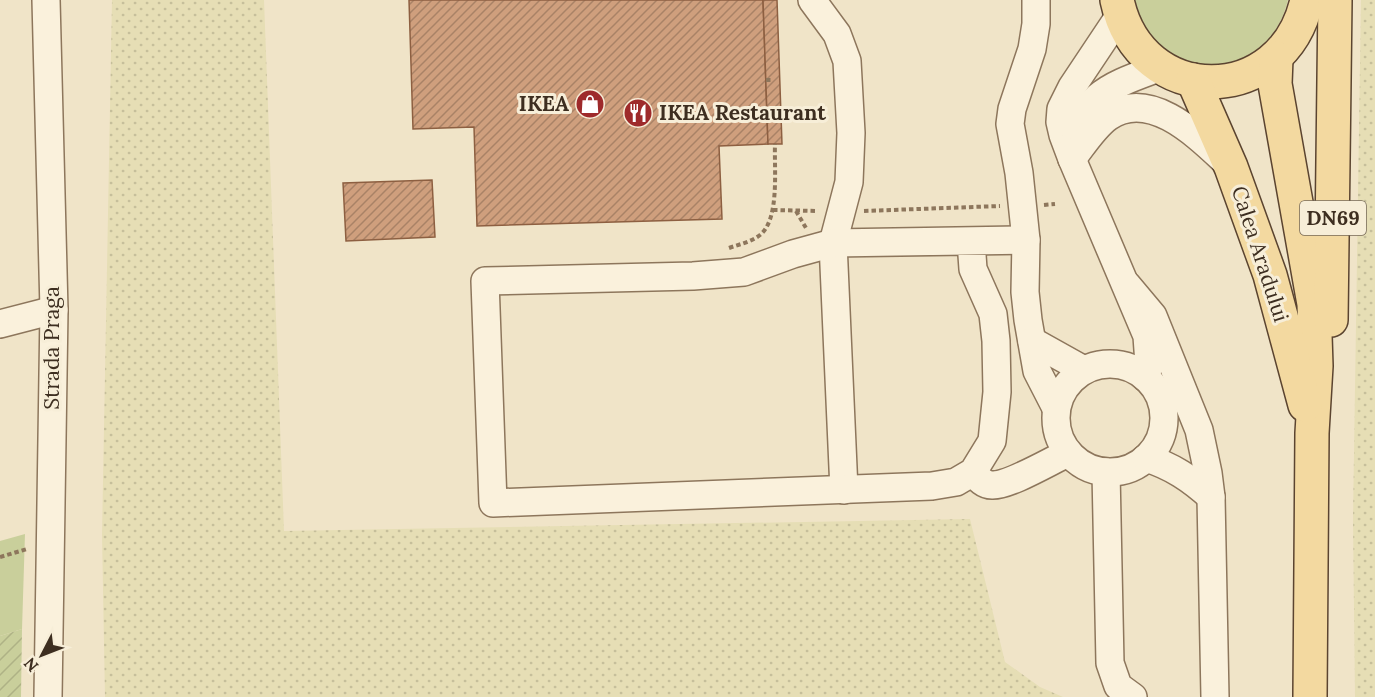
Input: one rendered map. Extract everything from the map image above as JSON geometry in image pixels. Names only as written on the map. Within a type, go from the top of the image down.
[{"type":"main road","points":[[1118,8],[1130,36],[1143,53],[1161,67],[1193,80],[1215,82],[1237,79],[1258,71],[1276,58],[1292,40],[1303,18],[1307,0]]},
{"type":"main road","name":"DN69","points":[[1312,433],[1331,368],[1335,0]]},
{"type":"main road","name":"Calea Aradului","points":[[1276,58],[1275,84],[1314,304],[1316,366],[1312,433],[1310,697]]},
{"type":"main road","name":"Calea Aradului","points":[[1193,80],[1231,167],[1270,275],[1312,433]]},
{"type":"street","name":"Strada Praga","points":[[46,0],[54,310],[48,697]]},
{"type":"street","points":[[812,0],[834,28],[847,61],[851,133],[849,182],[833,243],[844,490]]},
{"type":"street","points":[[973,472],[982,482],[992,485],[1005,483],[1060,430],[1061,393],[1071,380],[1084,370],[1101,364],[1129,367],[1146,378],[1160,398],[1163,422],[1161,435],[1155,448],[1134,466],[1120,471],[1106,472],[1092,469],[1079,462],[1060,430],[1037,371],[1025,292],[1026,240],[1023,205],[1010,124],[1015,100],[1032,49],[1036,24],[1036,0]]},
{"type":"street","points":[[1118,8],[1072,87],[1061,109],[1060,122],[1072,159],[1147,336],[1149,357],[1146,378]]},
{"type":"street","points":[[1072,159],[1075,134],[1080,119],[1095,100],[1118,83],[1161,67]]},
{"type":"street","points":[[1072,159],[1109,117],[1121,110],[1136,108],[1150,110],[1173,119],[1198,137],[1231,167]]},
{"type":"street","points":[[971,241],[973,269],[993,314],[997,392],[992,441],[973,472],[956,482],[932,486],[844,490],[493,503],[485,281],[693,276],[744,272],[793,254],[833,243],[1026,240]]},
{"type":"street","points":[[1118,365],[1126,349],[1130,331],[1126,285]]},
{"type":"street","points":[[1126,285],[1153,316],[1199,430],[1210,485],[1215,697]]},
{"type":"street","points":[[0,324],[54,310]]},
{"type":"street","points":[[1032,341],[1084,370]]},
{"type":"street","points":[[1163,422],[1193,448],[1210,485]]},
{"type":"street","points":[[1146,458],[1178,471],[1196,483],[1210,485]]},
{"type":"street","points":[[1106,472],[1110,663],[1118,686],[1133,697]]},
{"type":"path","points":[[766,80],[773,80]]},
{"type":"path","points":[[728,248],[749,242],[762,233],[773,210],[775,144]]},
{"type":"path","points":[[773,210],[842,212],[1055,204]]},
{"type":"shaded area","points":[[112,0],[264,0],[284,531],[970,519],[1005,662],[1040,687],[1063,697],[105,697],[102,535]]},
{"type":"shaded area","points":[[1361,0],[1375,0],[1375,697],[1355,697],[1353,519]]},
{"type":"green space","points":[[1135,0],[1288,0],[1276,28],[1258,49],[1235,61],[1211,64],[1186,60],[1164,48],[1146,28]]},
{"type":"green space","points":[[25,534],[22,629],[0,636],[0,541]]},
{"type":"green space","points":[[22,629],[21,697],[0,697],[0,636]]},
{"type":"building","name":"IKEA","points":[[409,0],[763,0],[768,144],[719,146],[722,219],[477,226],[474,127],[413,129]]},
{"type":"building","points":[[763,0],[777,0],[782,144],[768,144]]},
{"type":"building","points":[[432,180],[435,237],[346,241],[343,183]]},
{"type":"place","name":"IKEA","points":[[590,104]]},
{"type":"place","name":"IKEA Restaurant","points":[[638,113]]}]
